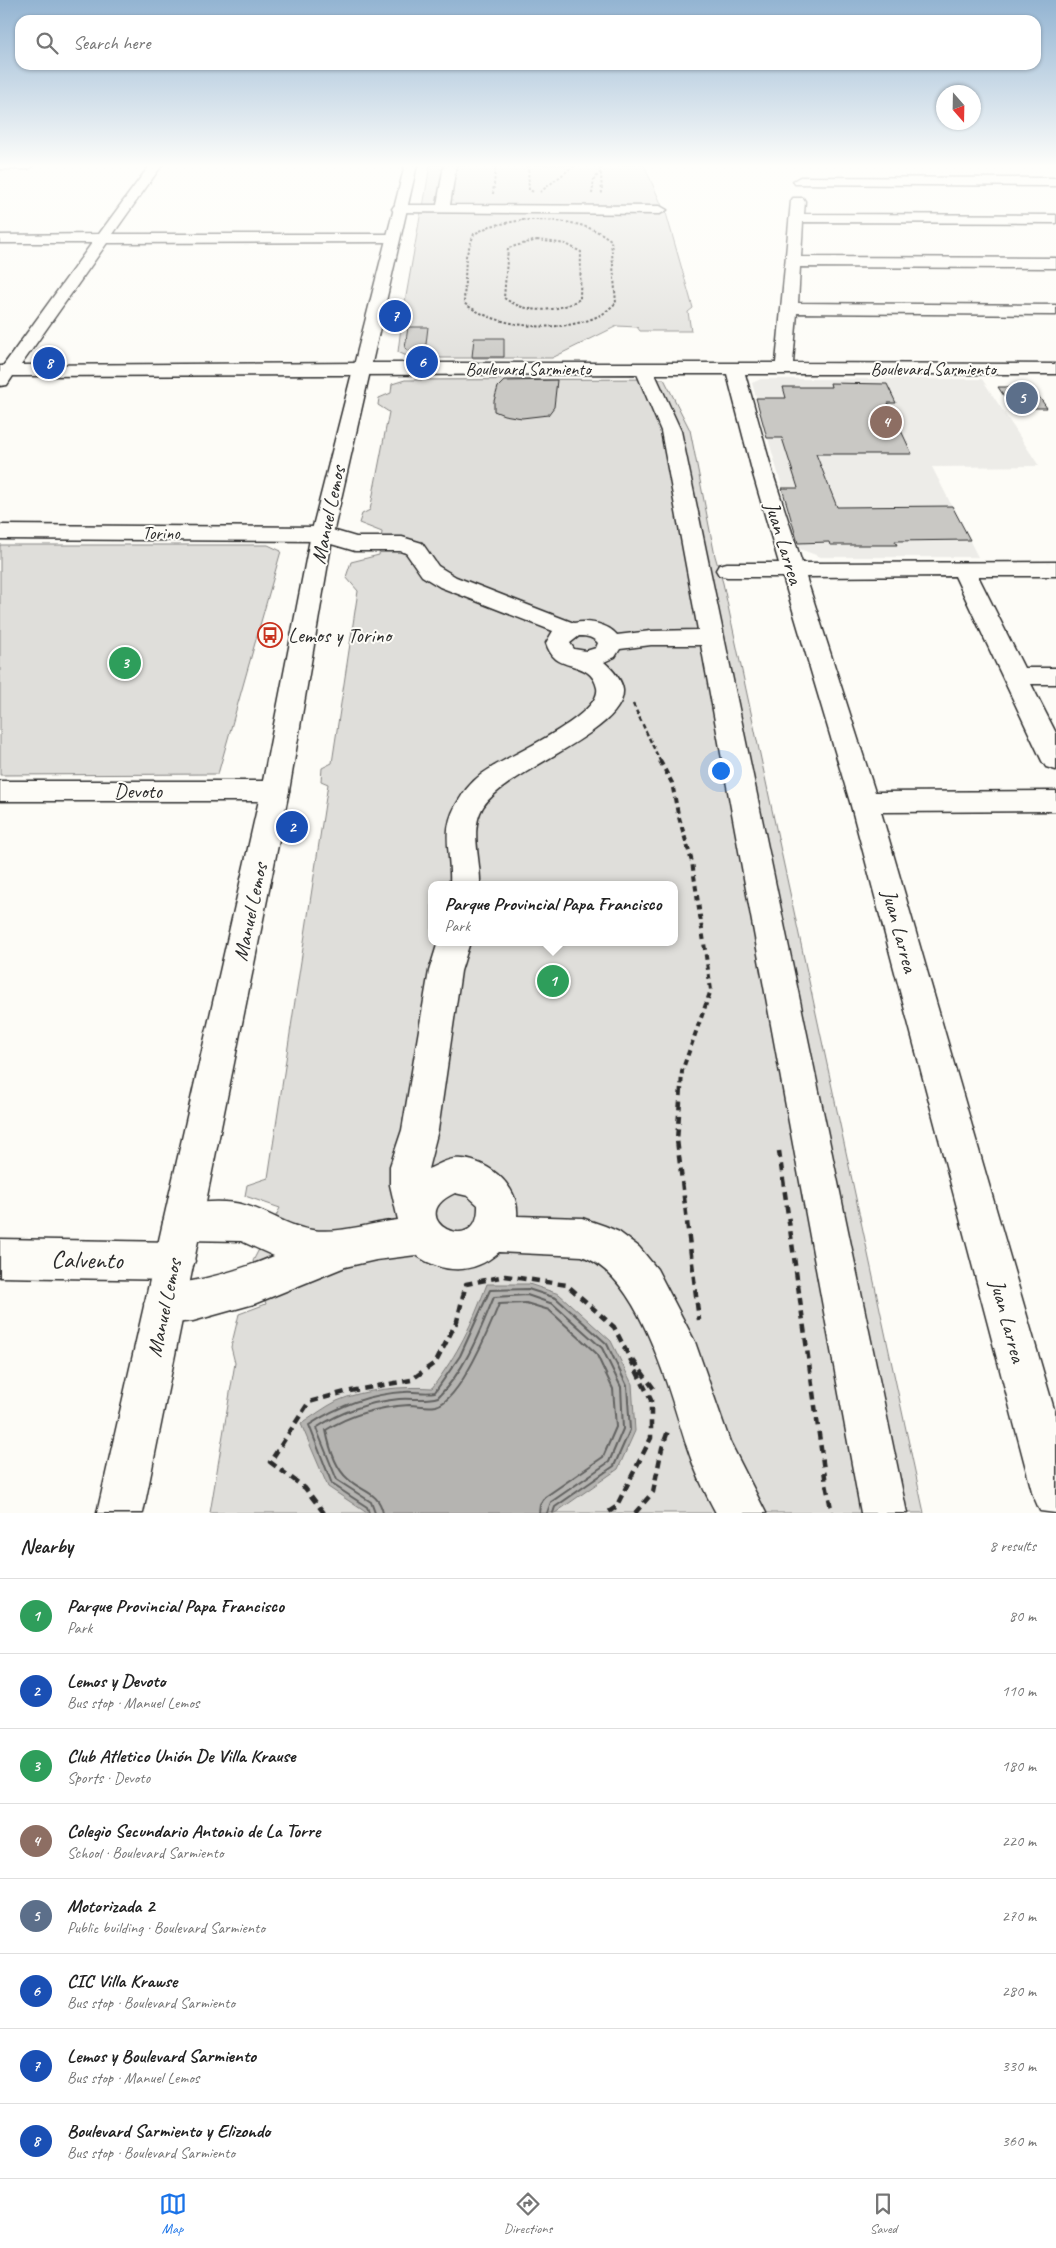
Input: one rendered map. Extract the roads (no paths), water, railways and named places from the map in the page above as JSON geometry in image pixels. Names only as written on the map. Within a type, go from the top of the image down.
[{"type":"street","points":[[3,374],[105,236]]},
{"type":"street","points":[[784,369],[795,236]]},
{"type":"street","points":[[0,239],[394,238]]},
{"type":"street","name":"Manuel Lemos","points":[[120,1513],[275,791],[322,534],[394,238]]},
{"type":"street","points":[[792,262],[1056,263]]},
{"type":"street","points":[[789,308],[1056,310]]},
{"type":"street","name":"Boulevard Sarmiento","points":[[3,374],[362,368],[644,370],[1056,368]]},
{"type":"street","points":[[644,370],[671,431],[884,1513]]},
{"type":"street","name":"Juan Larrea","points":[[735,370],[763,474],[864,802],[1056,1495]]},
{"type":"street","name":"Torino","points":[[0,532],[322,534],[355,544],[402,544],[414,548],[430,571],[448,582],[571,630]]},
{"type":"street","points":[[963,569],[1056,761]]},
{"type":"street","points":[[727,570],[1056,569]]},
{"type":"street","points":[[588,629],[596,631],[603,634],[610,643],[609,648],[601,656],[587,659],[570,656],[559,648],[560,638],[571,630],[588,629]]},
{"type":"street","points":[[610,643],[651,638],[712,638]]},
{"type":"street","points":[[465,881],[465,859],[460,840],[463,822],[470,804],[483,788],[502,773],[580,728],[605,705],[610,695],[609,687],[606,680],[587,659]]},
{"type":"street","points":[[1015,676],[1056,676]]},
{"type":"street","name":"Devoto","points":[[0,791],[275,791]]},
{"type":"street","points":[[864,802],[1056,801]]},
{"type":"street","points":[[419,1223],[420,1198],[434,1183],[453,1176],[467,1177],[480,1181],[490,1190],[496,1201],[496,1224],[482,1242],[471,1248],[459,1251],[445,1251],[432,1245],[419,1223],[409,1186],[409,1166],[420,1130],[445,971],[453,946]]},
{"type":"street","points":[[183,1222],[236,1222],[290,1244],[313,1249],[344,1248]]},
{"type":"street","points":[[165,1304],[194,1301],[254,1284],[344,1248],[376,1241],[419,1223]]},
{"type":"street","points":[[490,1233],[582,1237],[605,1245],[625,1261],[643,1282],[680,1357],[674,1394],[714,1457],[731,1495],[743,1513]]},
{"type":"street","name":"Calvento","points":[[0,1258],[175,1261]]},
{"type":"water","points":[[487,1284],[529,1284],[559,1294],[611,1341],[632,1384],[635,1431],[618,1469],[555,1513],[367,1513],[328,1487],[301,1424],[337,1401],[348,1397],[372,1391],[397,1388],[432,1388],[464,1338]]},
{"type":"place","name":"Lemos y Boulevard Sarmiento","points":[[395,316]]},
{"type":"place","name":"CIC Villa Krawse","points":[[422,362]]},
{"type":"place","name":"Boulevard Sarmiento y Elizondo","points":[[49,363]]},
{"type":"place","name":"Motorizada 2","points":[[1022,398]]},
{"type":"place","name":"Colegio Secundario Antonio de La Torre","points":[[886,422]]},
{"type":"place","name":"Lemos y Torino","points":[[270,635]]},
{"type":"place","name":"Club Atletico Unión De Villa Krause","points":[[125,663]]},
{"type":"place","name":"Lemos y Devoto","points":[[292,827]]},
{"type":"place","name":"Parque Provincial Papa Francisco","points":[[553,981]]}]
